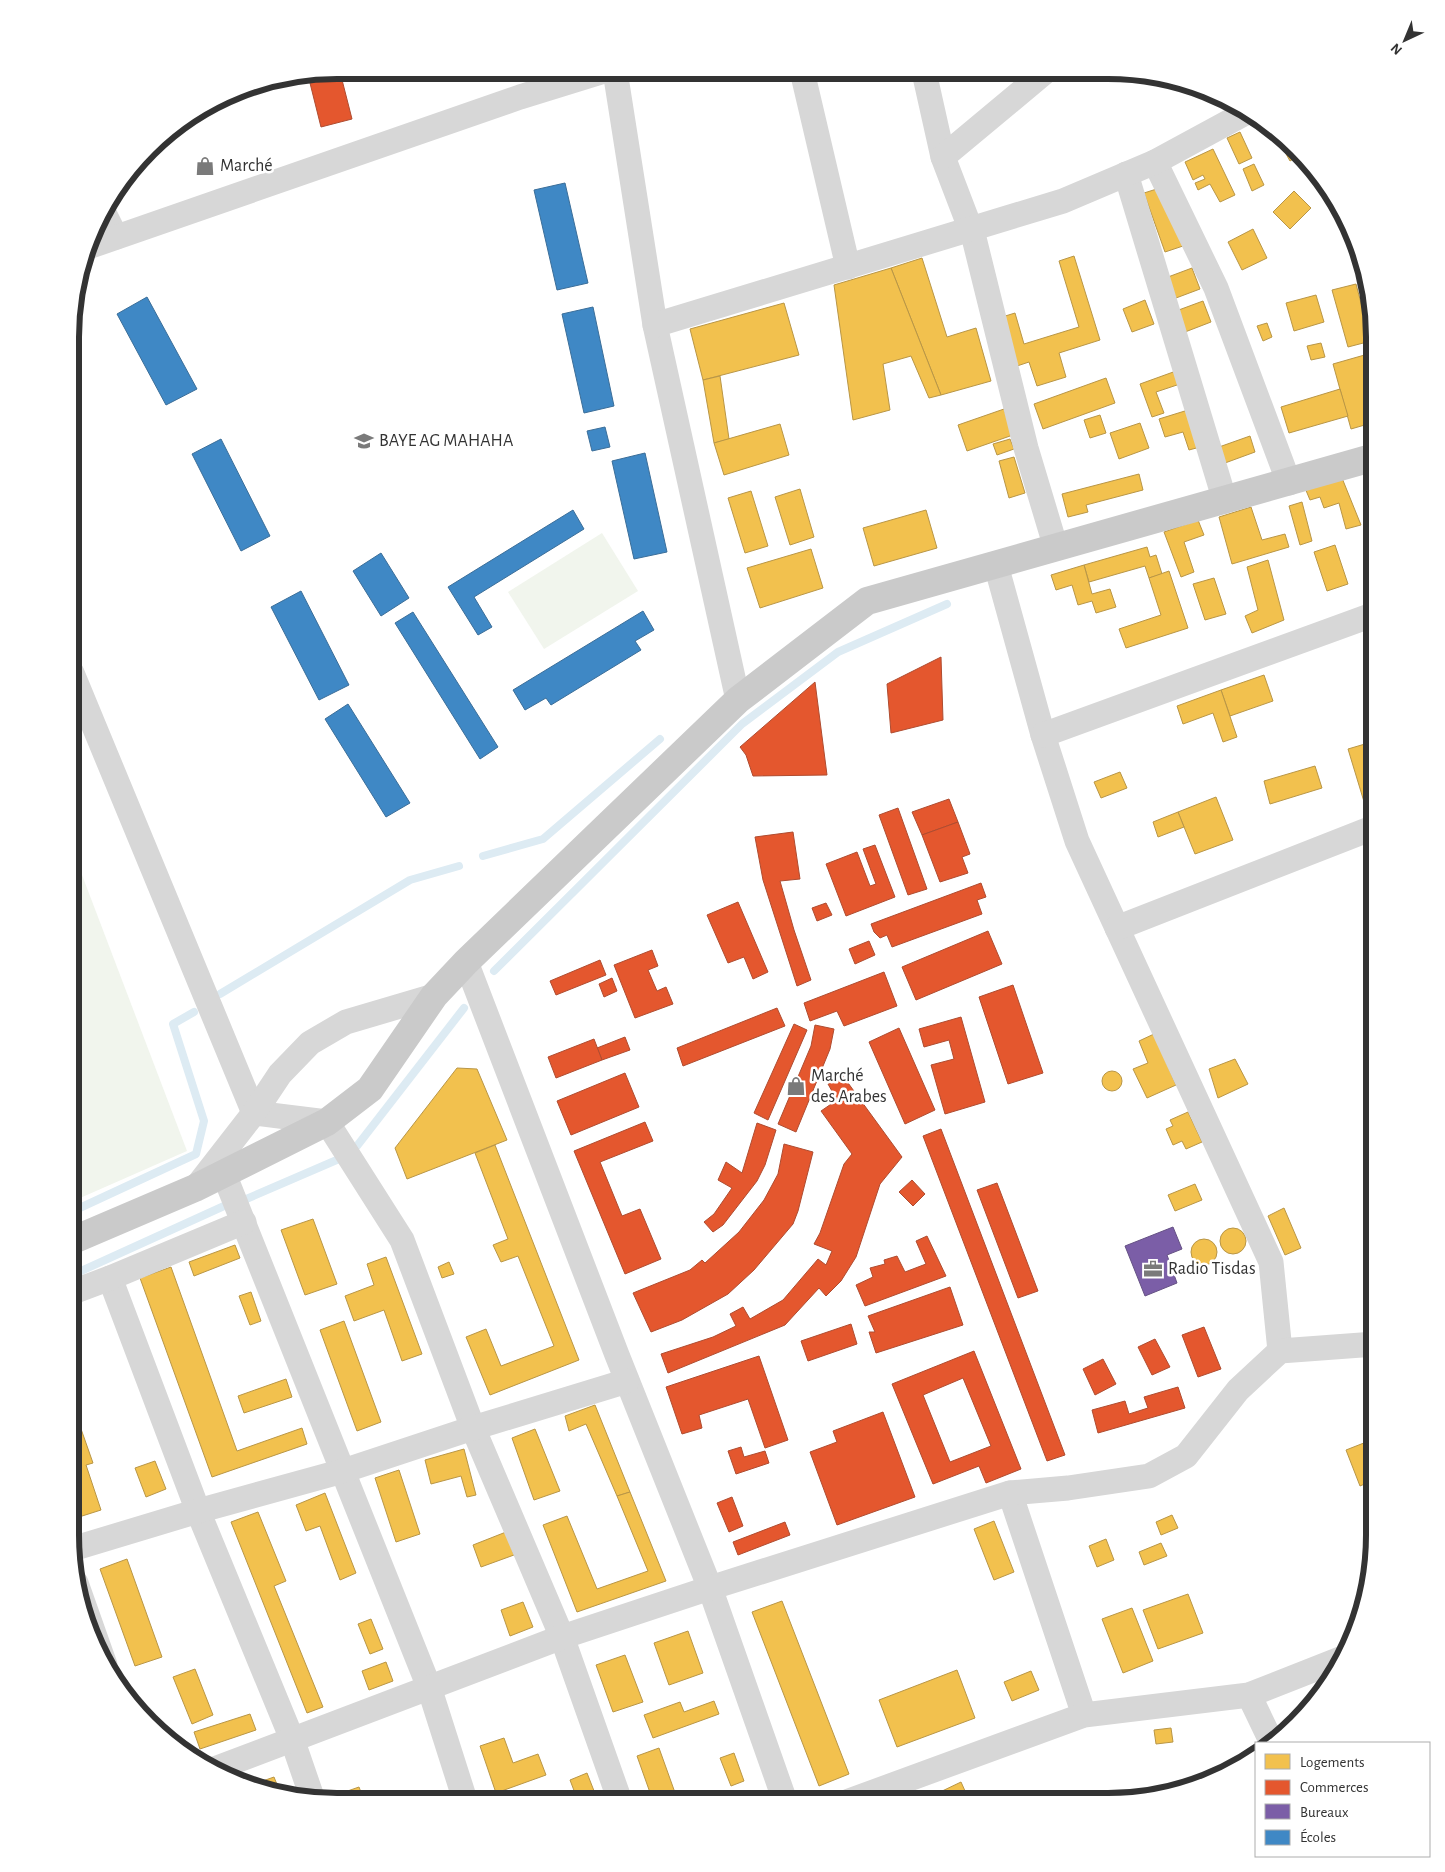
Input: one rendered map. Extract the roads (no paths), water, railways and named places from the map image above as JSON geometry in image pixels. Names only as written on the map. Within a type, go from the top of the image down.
[{"type":"main road","points":[[79,1236],[194,1188],[327,1122],[370,1089],[434,996],[466,962],[738,700],[867,602],[1366,460]]},
{"type":"street","points":[[95,244],[520,97],[578,79]]},
{"type":"street","points":[[616,79],[655,325],[738,700]]},
{"type":"street","points":[[804,79],[848,267]]},
{"type":"street","points":[[926,79],[943,157],[971,230],[1026,448],[1056,548]]},
{"type":"street","points":[[943,157],[1037,79]]},
{"type":"street","points":[[655,325],[1063,201],[1155,162],[1241,115]]},
{"type":"street","points":[[1155,162],[1216,288],[1289,483]]},
{"type":"street","points":[[1126,174],[1225,501]]},
{"type":"street","points":[[107,219],[116,237]]},
{"type":"street","points":[[996,565],[1043,735],[1077,841],[1272,1262],[1280,1351]]},
{"type":"street","points":[[1043,735],[1366,617]]},
{"type":"street","points":[[79,690],[254,1113]]},
{"type":"street","points":[[1117,928],[1366,831]]},
{"type":"street","points":[[466,962],[710,1588],[782,1793]]},
{"type":"street","points":[[194,1188],[254,1113],[280,1074],[310,1043],[346,1022],[434,996]]},
{"type":"street","points":[[254,1113],[327,1122],[402,1240],[473,1428],[562,1637],[617,1793]]},
{"type":"street","points":[[224,1174],[429,1687],[463,1793]]},
{"type":"street","points":[[79,1290],[244,1222]]},
{"type":"street","points":[[110,1278],[198,1511],[292,1739],[310,1792]]},
{"type":"street","points":[[221,1766],[562,1637],[1010,1493],[1068,1488],[1149,1476],[1186,1456],[1238,1390],[1280,1351],[1366,1345]]},
{"type":"street","points":[[79,1547],[198,1511],[343,1471],[473,1428],[628,1381]]},
{"type":"street","points":[[1010,1493],[1084,1715]]},
{"type":"street","points":[[872,1793],[1084,1715],[1249,1695],[1333,1662]]},
{"type":"street","points":[[1249,1695],[1269,1737]]},
{"type":"waterway","points":[[494,971],[742,724],[838,652],[947,604]]},
{"type":"waterway","points":[[483,856],[543,839],[660,739]]},
{"type":"waterway","points":[[220,994],[410,880],[459,866]]},
{"type":"waterway","points":[[357,1146],[464,1008]]},
{"type":"waterway","points":[[79,1208],[196,1154],[204,1121],[173,1024],[194,1012]]},
{"type":"waterway","points":[[244,1200],[339,1159]]},
{"type":"waterway","points":[[79,1272],[224,1206]]},
{"type":"place","name":"Marché","points":[[205,166]]},
{"type":"place","name":"BAYE AG MAHAHA","points":[[364,441]]},
{"type":"place","name":"Marché des Arabes","points":[[796,1086]]},
{"type":"place","name":"Radio Tisdas","points":[[1153,1269]]}]
